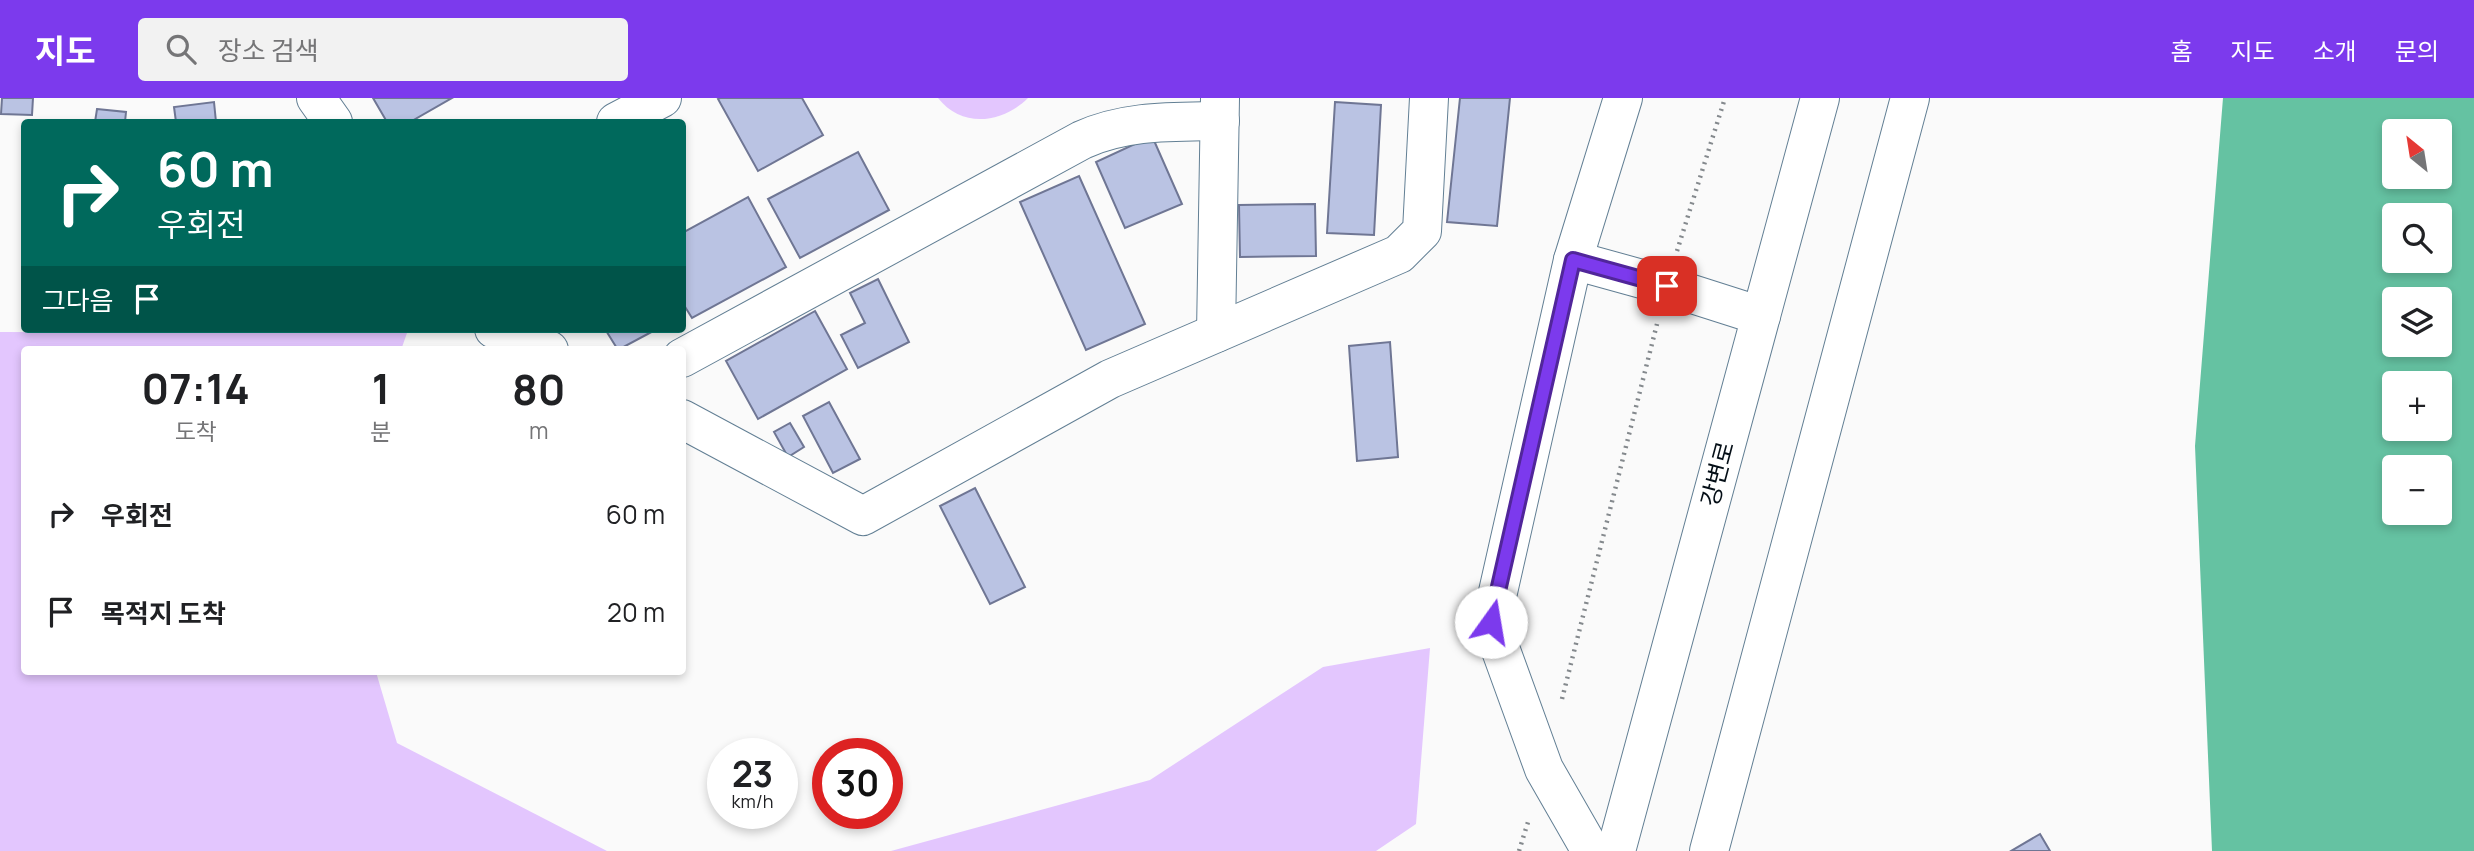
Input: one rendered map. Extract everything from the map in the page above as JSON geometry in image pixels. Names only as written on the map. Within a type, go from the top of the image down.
[{"type":"street","points":[[316,98],[331,119]]},
{"type":"street","points":[[622,119],[662,98]]},
{"type":"street","points":[[686,421],[863,516],[1110,379],[1399,254],[1422,231],[1429,98]]},
{"type":"street","points":[[1591,851],[1544,769],[1491,622],[1573,260],[1623,98]]},
{"type":"street","name":"강변로","points":[[1616,851],[1820,98]]},
{"type":"street","points":[[1709,851],[1910,98]]},
{"type":"street","points":[[686,356],[1082,140],[1104,130],[1220,109],[1216,333]]},
{"type":"street","points":[[1573,260],[1761,316]]},
{"type":"street","points":[[504,333],[539,346]]},
{"type":"path","points":[[1561,702],[1667,286],[1725,98]]},
{"type":"path","points":[[1519,851],[1544,769]]},
{"type":"shaded area","points":[[938,98],[1028,98],[1007,113],[983,119],[959,115]]},
{"type":"shaded area","points":[[2223,98],[2474,98],[2474,851],[2212,851],[2195,446]]},
{"type":"shaded area","points":[[0,332],[407,333],[402,346],[21,346],[21,675],[377,675],[397,743],[607,851],[0,851]]},
{"type":"shaded area","points":[[1430,648],[1416,824],[1376,851],[891,851],[1150,780],[1323,667]]},
{"type":"building","points":[[2,98],[33,98],[32,115],[1,114]]},
{"type":"building","points":[[373,98],[452,98],[415,119],[385,119]]},
{"type":"building","points":[[802,98],[823,135],[758,171],[718,99]]},
{"type":"building","points":[[1460,98],[1510,98],[1497,226],[1447,222]]},
{"type":"building","points":[[214,102],[216,119],[176,119],[174,107]]},
{"type":"building","points":[[1335,102],[1381,105],[1374,235],[1327,233]]},
{"type":"building","points":[[97,109],[126,112],[125,119],[95,119]]},
{"type":"building","points":[[1152,136],[1182,204],[1125,228],[1096,162]]},
{"type":"building","points":[[858,152],[889,210],[800,258],[768,199]]},
{"type":"building","points":[[1079,176],[1145,324],[1086,350],[1020,202]]},
{"type":"building","points":[[748,197],[786,267],[692,318],[686,308],[686,231]]},
{"type":"building","points":[[1315,204],[1316,256],[1240,257],[1239,205]]},
{"type":"building","points":[[878,279],[909,342],[858,368],[841,335],[865,323],[850,293]]},
{"type":"building","points":[[815,311],[847,369],[758,419],[726,361]]},
{"type":"building","points":[[607,333],[650,333],[625,346],[616,346]]},
{"type":"building","points":[[1390,342],[1398,457],[1357,461],[1349,346]]},
{"type":"building","points":[[829,402],[860,459],[833,473],[803,416]]},
{"type":"building","points":[[790,423],[804,447],[788,457],[774,432]]},
{"type":"building","points":[[975,488],[1025,587],[990,604],[940,506]]},
{"type":"building","points":[[2040,834],[2050,851],[2011,851]]},
{"type":"route","points":[[1491,622],[1573,260],[1667,286]]}]
